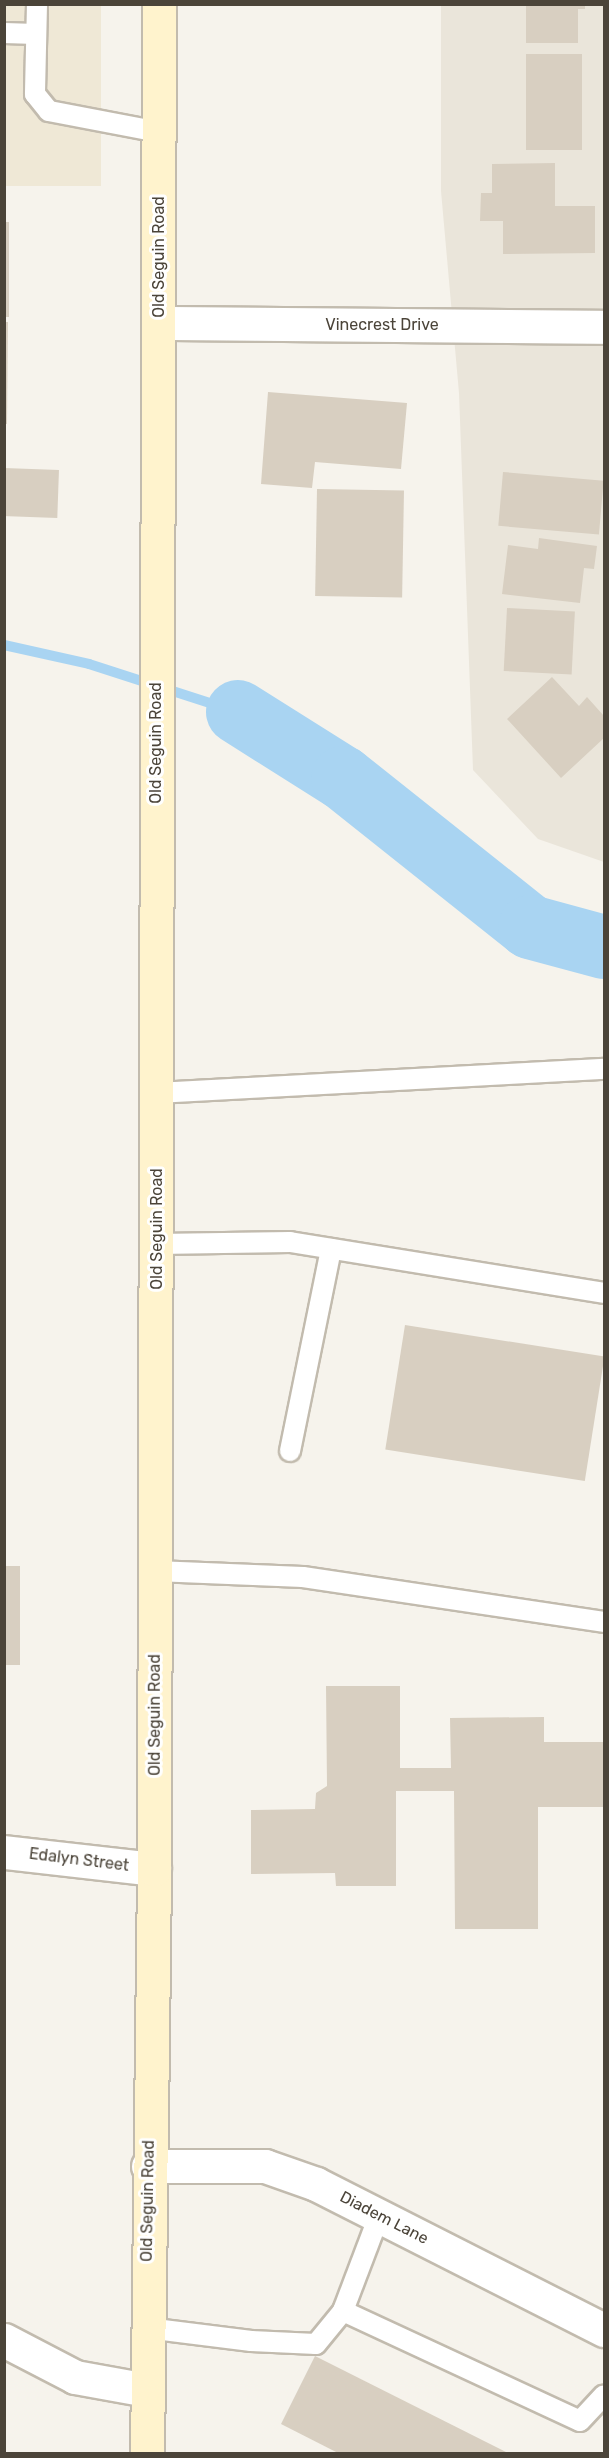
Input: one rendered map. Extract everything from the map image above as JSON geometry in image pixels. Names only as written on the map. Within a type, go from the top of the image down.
[{"type":"street","name":"Old Seguin Road","points":[[152,2451],[147,2390],[147,2328],[154,1869],[158,1093],[155,784],[159,4]]},
{"type":"street","name":"Vinecrest Drive","points":[[159,323],[604,327]]},
{"type":"street","name":"Edalyn Street","points":[[4,1852],[154,1869]]},
{"type":"street","name":"Diadem Lane","points":[[148,2166],[265,2166],[316,2184],[604,2331]]},
{"type":"street","points":[[4,2340],[75,2377],[147,2390]]},
{"type":"lane","points":[[37,4],[35,94],[49,111],[159,132]]},
{"type":"lane","points":[[4,33],[36,34]]},
{"type":"lane","points":[[158,1093],[604,1069]]},
{"type":"lane","points":[[157,1244],[290,1242],[604,1293]]},
{"type":"lane","points":[[290,1451],[331,1249]]},
{"type":"lane","points":[[155,1571],[303,1577],[604,1622]]},
{"type":"lane","points":[[147,2328],[316,2344],[343,2312],[379,2216]]},
{"type":"lane","points":[[343,2312],[580,2421],[604,2395]]},
{"type":"shaded area","points":[[5,5],[101,5],[101,186],[5,186]]},
{"type":"shaded area","points":[[441,5],[604,5],[604,862],[538,839],[473,770],[459,393],[441,191]]},
{"type":"building","points":[[526,4],[585,4],[585,9],[578,9],[578,43],[526,43]]},
{"type":"building","points":[[526,54],[582,54],[582,150],[526,150]]},
{"type":"building","points":[[555,163],[555,206],[595,206],[595,253],[503,254],[503,221],[480,221],[481,193],[492,193],[492,164]]},
{"type":"building","points":[[4,222],[9,222],[9,317],[4,317]]},
{"type":"building","points":[[4,322],[8,322],[7,424],[4,424]]},
{"type":"building","points":[[268,392],[407,403],[401,469],[315,462],[312,488],[261,484]]},
{"type":"building","points":[[4,468],[59,470],[57,518],[4,516]]},
{"type":"building","points":[[503,472],[604,481],[599,535],[498,526]]},
{"type":"building","points":[[317,489],[404,491],[402,598],[315,596]]},
{"type":"building","points":[[539,538],[597,546],[594,569],[584,568],[580,603],[502,594],[508,545],[538,549]]},
{"type":"building","points":[[507,608],[575,612],[572,674],[504,671]]},
{"type":"building","points":[[552,677],[579,706],[587,697],[604,716],[604,738],[561,778],[507,719]]},
{"type":"building","points":[[405,1325],[604,1357],[585,1481],[385,1449]]},
{"type":"building","points":[[4,1566],[20,1566],[20,1665],[4,1665]]},
{"type":"building","points":[[326,1686],[400,1686],[400,1768],[451,1768],[450,1718],[544,1717],[544,1742],[604,1742],[604,1807],[538,1807],[538,1929],[455,1929],[454,1791],[396,1791],[396,1886],[336,1886],[335,1873],[251,1874],[251,1810],[315,1809],[316,1793],[327,1786]]},
{"type":"building","points":[[315,2356],[510,2454],[340,2454],[281,2424]]},
{"type":"waterway","points":[[4,645],[89,664],[238,712]]},
{"type":"waterway","points":[[238,712],[343,778],[530,927],[604,947]]}]
